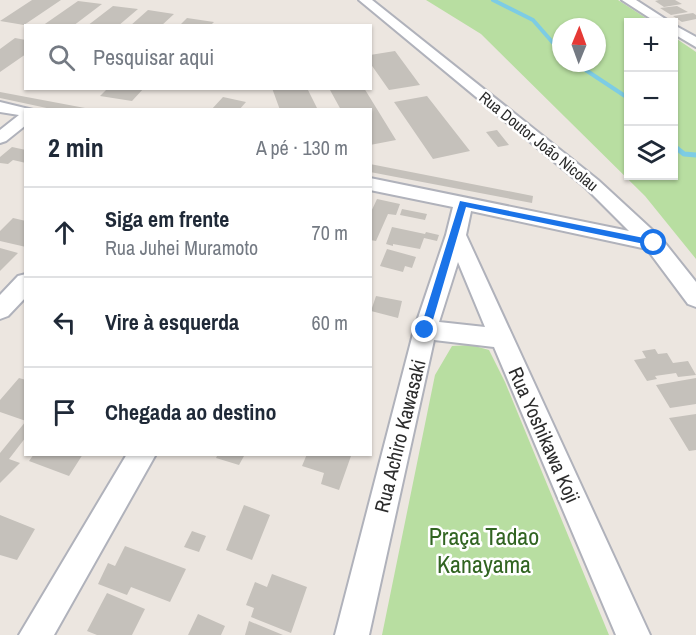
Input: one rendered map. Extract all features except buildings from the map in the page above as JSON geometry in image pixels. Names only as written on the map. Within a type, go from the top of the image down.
[{"type":"street","name":"Rua Doutor João Nicolau","points":[[365,0],[592,184],[654,243],[696,298]]},
{"type":"street","points":[[628,0],[657,18]]},
{"type":"street","points":[[678,32],[696,43]]},
{"type":"street","points":[[0,106],[24,111]]},
{"type":"street","points":[[0,138],[24,119]]},
{"type":"street","points":[[372,184],[654,243]]},
{"type":"street","name":"Rua Achiro Kawasaki","points":[[352,635],[425,330],[456,235],[463,203]]},
{"type":"street","name":"Rua Yoshikawa Koji","points":[[456,235],[633,635]]},
{"type":"street","points":[[0,310],[24,284]]},
{"type":"street","points":[[425,330],[501,338]]},
{"type":"street","points":[[36,635],[142,456]]},
{"type":"green space","points":[[426,0],[618,0],[646,18],[624,18],[624,175],[481,34]]},
{"type":"green space","points":[[678,40],[696,52],[696,259],[645,196],[629,180],[678,180]]},
{"type":"green space","name":"Praça Tadao Kanayama","points":[[471,345],[489,350],[505,382],[609,635],[382,635],[435,375],[452,346]]},
{"type":"waterway","points":[[493,0],[533,20],[552,42]]},
{"type":"waterway","points":[[589,72],[624,95]]},
{"type":"waterway","points":[[678,149],[684,154],[696,155]]},
{"type":"route","points":[[425,330],[456,235],[463,203],[654,243]]}]
